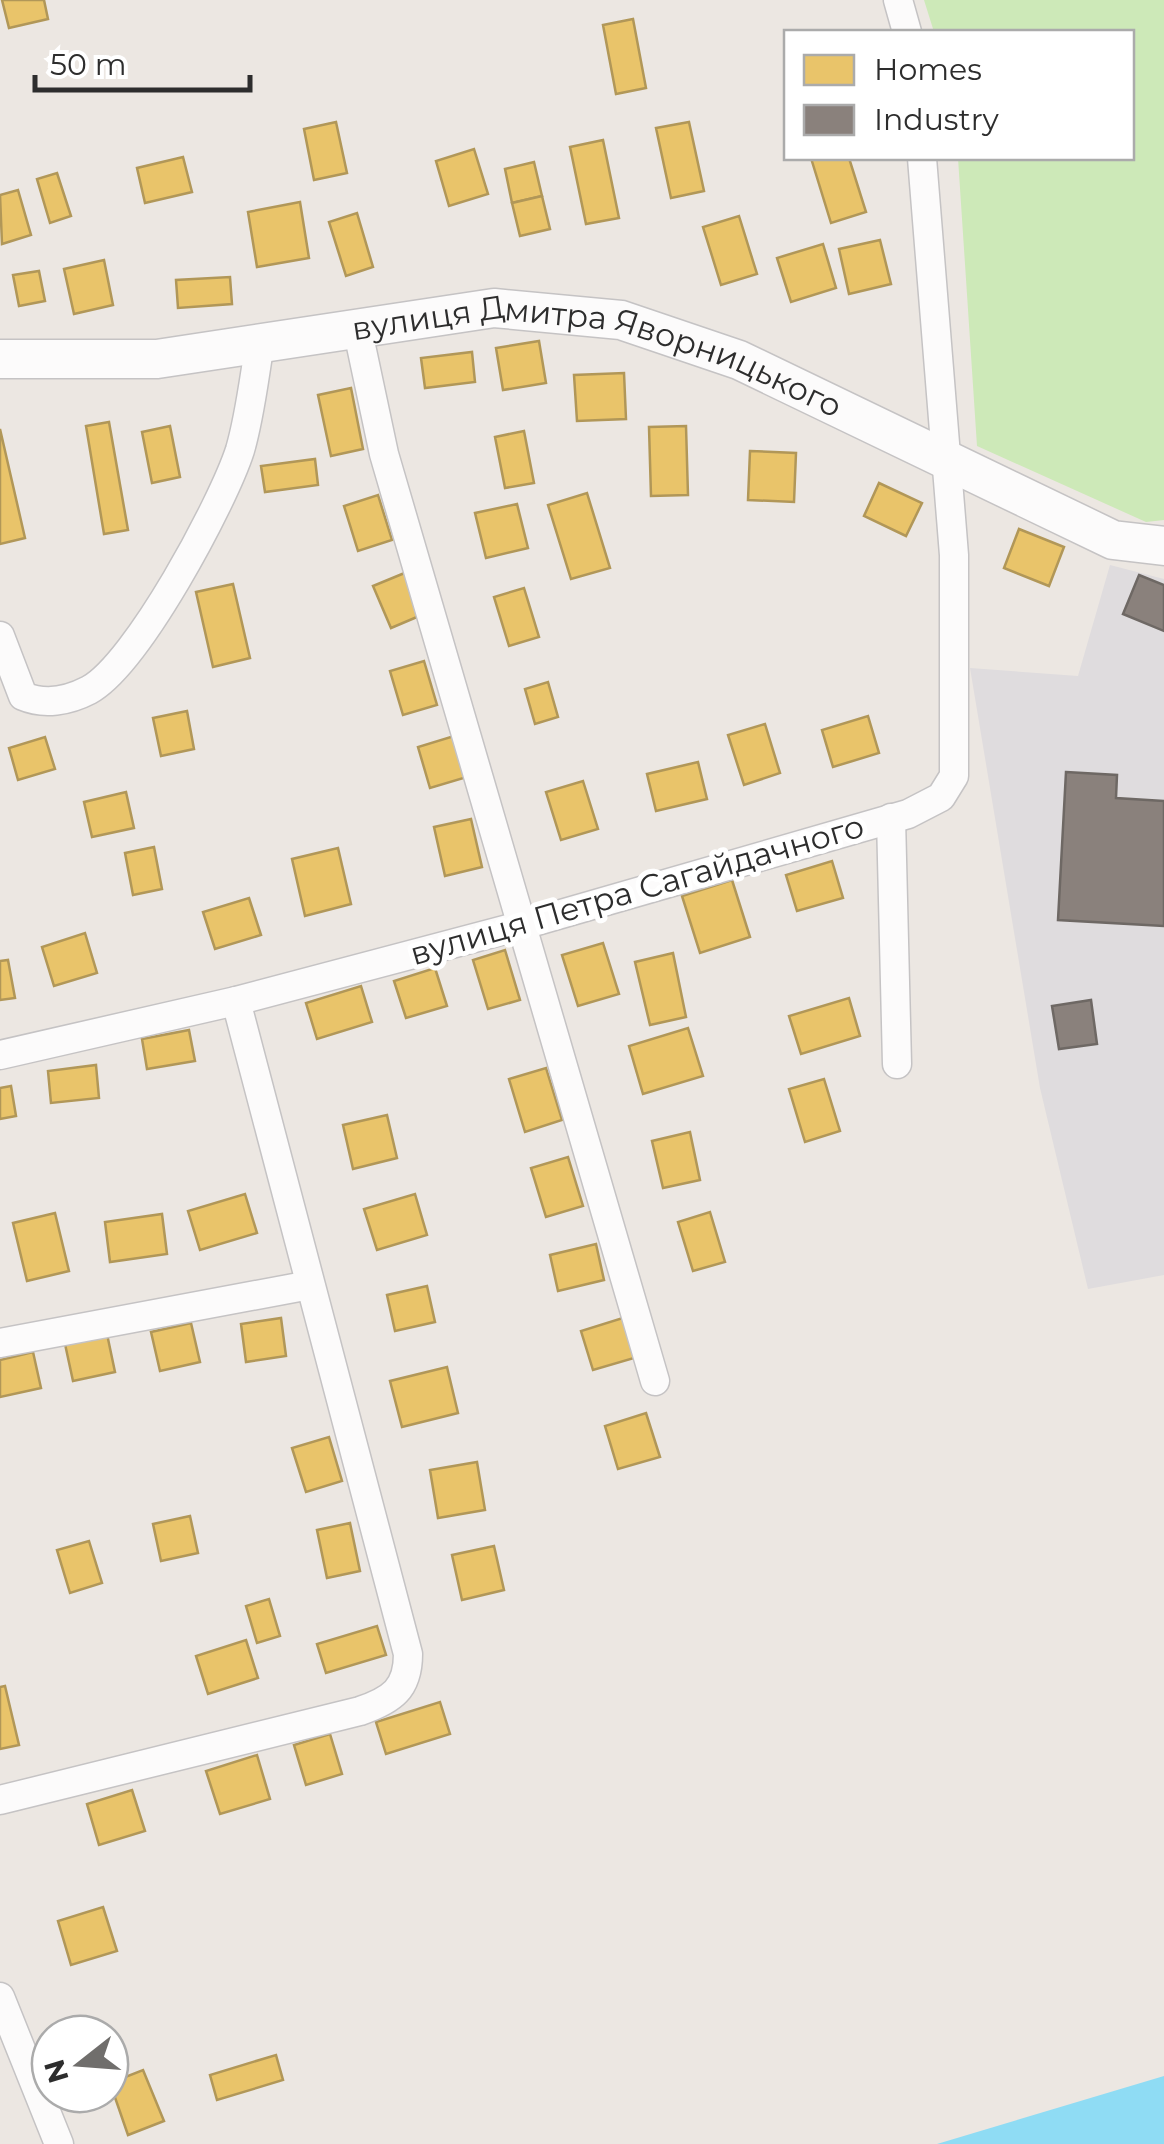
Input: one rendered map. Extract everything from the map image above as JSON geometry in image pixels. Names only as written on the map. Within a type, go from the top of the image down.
[{"type":"street","points":[[898,0],[907,30]]},
{"type":"street","name":"вулиця Петра Сагайдачного","points":[[0,1055],[236,1001],[522,926],[891,818],[941,797],[954,776],[954,555],[922,160]]},
{"type":"street","name":"вулиця Дмитра Яворницького","points":[[0,358],[157,359],[494,308],[621,320],[739,360],[1113,540],[1164,546]]},
{"type":"street","points":[[356,327],[384,454],[655,1381]]},
{"type":"street","points":[[0,636],[23,696],[36,702],[57,701],[92,689],[135,641],[214,514],[240,449],[260,344]]},
{"type":"street","points":[[891,818],[897,1064]]},
{"type":"street","points":[[0,1800],[360,1711],[387,1702],[403,1686],[408,1654],[236,1001]]},
{"type":"street","points":[[0,1344],[310,1285]]},
{"type":"street","points":[[0,1997],[59,2144]]},
{"type":"shaded area","points":[[1110,565],[1164,579],[1164,1275],[1088,1289],[1040,1088],[970,668],[1078,676]]},
{"type":"green space","points":[[924,0],[1164,0],[1164,520],[1146,522],[977,446],[958,160],[1134,160],[1134,30],[933,30]]},
{"type":"water","points":[[1164,2076],[1164,2144],[937,2144]]},
{"type":"building: Homes","points":[[2,0],[44,0],[48,19],[9,28]]},
{"type":"building: Homes","points":[[633,19],[646,88],[616,94],[603,25]]},
{"type":"building: Homes","points":[[336,122],[347,173],[314,180],[304,129]]},
{"type":"building: Homes","points":[[689,122],[704,191],[671,198],[656,128]]},
{"type":"building: Homes","points":[[603,140],[619,218],[586,224],[570,147]]},
{"type":"building: Homes","points":[[474,149],[488,194],[449,206],[436,161]]},
{"type":"building: Homes","points":[[183,157],[192,192],[145,203],[137,168]]},
{"type":"building: Homes","points":[[812,160],[850,160],[866,212],[831,223]]},
{"type":"building: Homes","points":[[534,162],[542,196],[512,203],[505,169]]},
{"type":"building: Homes","points":[[57,173],[71,216],[50,223],[37,179]]},
{"type":"building: Homes","points":[[18,190],[31,235],[2,244],[0,195]]},
{"type":"building: Homes","points":[[542,196],[550,229],[520,236],[512,203]]},
{"type":"building: Homes","points":[[300,202],[309,258],[257,267],[248,212]]},
{"type":"building: Homes","points":[[357,213],[373,267],[346,276],[329,222]]},
{"type":"building: Homes","points":[[739,216],[757,274],[721,285],[703,227]]},
{"type":"building: Homes","points":[[880,240],[891,284],[849,294],[839,249]]},
{"type":"building: Homes","points":[[823,244],[836,288],[791,302],[777,258]]},
{"type":"building: Homes","points":[[104,260],[113,305],[74,314],[64,269]]},
{"type":"building: Homes","points":[[39,271],[45,301],[19,306],[13,275]]},
{"type":"building: Homes","points":[[230,277],[232,304],[178,308],[176,280]]},
{"type":"building: Homes","points":[[539,341],[546,383],[503,390],[496,348]]},
{"type":"building: Homes","points":[[472,352],[475,382],[425,388],[421,358]]},
{"type":"building: Homes","points":[[624,373],[626,419],[577,421],[574,375]]},
{"type":"building: Homes","points":[[351,388],[363,449],[331,456],[318,395]]},
{"type":"building: Homes","points":[[109,422],[128,530],[104,534],[86,426]]},
{"type":"building: Homes","points":[[170,426],[180,477],[152,483],[142,432]]},
{"type":"building: Homes","points":[[686,426],[688,495],[651,496],[649,427]]},
{"type":"building: Homes","points":[[0,429],[25,538],[0,544]]},
{"type":"building: Homes","points":[[524,431],[534,483],[505,488],[495,437]]},
{"type":"building: Homes","points":[[750,451],[796,453],[794,502],[748,500]]},
{"type":"building: Homes","points":[[315,459],[318,485],[265,492],[261,466]]},
{"type":"building: Homes","points":[[879,483],[922,503],[906,536],[864,516]]},
{"type":"building: Homes","points":[[587,493],[610,568],[571,579],[548,505]]},
{"type":"building: Homes","points":[[378,495],[392,540],[358,551],[344,506]]},
{"type":"building: Homes","points":[[517,504],[528,548],[486,558],[475,513]]},
{"type":"building: Homes","points":[[1019,529],[1064,547],[1049,586],[1004,568]]},
{"type":"building: Homes","points":[[407,572],[424,614],[391,628],[373,586]]},
{"type":"building: Homes","points":[[233,584],[250,658],[213,667],[196,592]]},
{"type":"building: Homes","points":[[524,588],[539,637],[509,646],[494,597]]},
{"type":"building: Homes","points":[[424,661],[437,705],[403,715],[390,671]]},
{"type":"building: Homes","points":[[548,682],[558,717],[535,724],[525,689]]},
{"type":"building: Homes","points":[[187,711],[194,749],[161,756],[153,718]]},
{"type":"building: Homes","points":[[868,716],[879,753],[833,767],[822,730]]},
{"type":"building: Homes","points":[[765,724],[780,773],[744,785],[728,735]]},
{"type":"building: Homes","points":[[454,736],[467,777],[430,788],[418,747]]},
{"type":"building: Homes","points":[[45,737],[55,769],[18,780],[9,748]]},
{"type":"building: Homes","points":[[698,762],[707,799],[656,811],[647,774]]},
{"type":"building: Homes","points":[[583,781],[598,829],[561,840],[546,792]]},
{"type":"building: Homes","points":[[126,792],[134,828],[92,837],[84,802]]},
{"type":"building: Homes","points":[[471,819],[482,867],[445,876],[434,827]]},
{"type":"building: Homes","points":[[154,847],[162,889],[133,895],[125,853]]},
{"type":"building: Homes","points":[[338,848],[351,904],[305,916],[292,859]]},
{"type":"building: Homes","points":[[832,861],[843,898],[797,911],[786,875]]},
{"type":"building: Homes","points":[[732,880],[750,937],[700,953],[682,896]]},
{"type":"building: Homes","points":[[249,898],[261,935],[215,949],[203,912]]},
{"type":"building: Homes","points":[[85,933],[97,973],[54,986],[42,947]]},
{"type":"building: Homes","points":[[603,943],[619,994],[578,1006],[562,955]]},
{"type":"building: Homes","points":[[505,950],[520,1000],[488,1009],[473,960]]},
{"type":"building: Homes","points":[[673,953],[686,1017],[650,1025],[635,962]]},
{"type":"building: Homes","points":[[8,960],[15,998],[0,1000],[0,961]]},
{"type":"building: Homes","points":[[435,968],[447,1006],[406,1018],[394,981]]},
{"type":"building: Homes","points":[[361,986],[372,1022],[317,1039],[306,1003]]},
{"type":"building: Homes","points":[[849,998],[860,1036],[801,1054],[789,1016]]},
{"type":"building: Homes","points":[[688,1028],[703,1076],[643,1094],[629,1046]]},
{"type":"building: Homes","points":[[189,1030],[195,1061],[147,1069],[142,1039]]},
{"type":"building: Homes","points":[[96,1065],[99,1098],[51,1103],[48,1071]]},
{"type":"building: Homes","points":[[546,1068],[562,1120],[525,1132],[509,1079]]},
{"type":"building: Homes","points":[[824,1079],[840,1131],[805,1142],[789,1089]]},
{"type":"building: Homes","points":[[11,1086],[16,1116],[0,1119],[0,1088]]},
{"type":"building: Homes","points":[[387,1115],[397,1158],[353,1169],[343,1125]]},
{"type":"building: Homes","points":[[690,1132],[700,1180],[663,1188],[652,1141]]},
{"type":"building: Homes","points":[[568,1157],[583,1206],[546,1217],[531,1168]]},
{"type":"building: Homes","points":[[245,1194],[257,1233],[200,1250],[188,1211]]},
{"type":"building: Homes","points":[[415,1194],[427,1235],[377,1250],[364,1209]]},
{"type":"building: Homes","points":[[710,1212],[725,1262],[693,1271],[678,1222]]},
{"type":"building: Homes","points":[[55,1213],[69,1271],[27,1281],[13,1223]]},
{"type":"building: Homes","points":[[162,1214],[167,1254],[110,1262],[105,1222]]},
{"type":"building: Homes","points":[[596,1244],[604,1280],[558,1291],[550,1255]]},
{"type":"building: Homes","points":[[427,1286],[435,1322],[395,1331],[387,1295]]},
{"type":"building: Homes","points":[[629,1316],[641,1356],[593,1370],[581,1331]]},
{"type":"building: Homes","points":[[281,1318],[286,1356],[246,1362],[241,1324]]},
{"type":"building: Homes","points":[[191,1323],[200,1362],[160,1371],[151,1332]]},
{"type":"building: Homes","points":[[107,1334],[115,1372],[73,1381],[65,1344]]},
{"type":"building: Homes","points":[[33,1352],[41,1388],[0,1397],[0,1360]]},
{"type":"building: Homes","points":[[447,1367],[458,1413],[402,1427],[390,1381]]},
{"type":"building: Homes","points":[[646,1413],[660,1457],[618,1469],[605,1426]]},
{"type":"building: Homes","points":[[329,1437],[342,1481],[306,1492],[292,1448]]},
{"type":"building: Homes","points":[[477,1462],[485,1510],[438,1518],[430,1470]]},
{"type":"building: Homes","points":[[190,1516],[198,1553],[161,1561],[153,1524]]},
{"type":"building: Homes","points":[[350,1523],[360,1571],[327,1578],[317,1530]]},
{"type":"building: Homes","points":[[89,1541],[102,1583],[70,1593],[57,1550]]},
{"type":"building: Homes","points":[[494,1546],[504,1590],[462,1600],[452,1555]]},
{"type":"building: Homes","points":[[269,1599],[280,1636],[257,1643],[246,1606]]},
{"type":"building: Homes","points":[[377,1626],[386,1655],[326,1673],[317,1644]]},
{"type":"building: Homes","points":[[246,1640],[258,1678],[208,1694],[196,1656]]},
{"type":"building: Homes","points":[[5,1686],[19,1745],[0,1749],[0,1687]]},
{"type":"building: Homes","points":[[440,1702],[450,1734],[386,1754],[376,1722]]},
{"type":"building: Homes","points":[[330,1734],[342,1774],[306,1785],[294,1745]]},
{"type":"building: Homes","points":[[257,1755],[270,1799],[220,1814],[206,1771]]},
{"type":"building: Homes","points":[[132,1790],[145,1831],[99,1845],[87,1804]]},
{"type":"building: Homes","points":[[103,1907],[117,1951],[71,1965],[58,1921]]},
{"type":"building: Homes","points":[[276,2055],[283,2080],[217,2100],[210,2075]]},
{"type":"building: Homes","points":[[143,2070],[164,2121],[128,2135],[121,2114],[130,2114],[130,2075]]},
{"type":"building: Industry","points":[[1139,575],[1164,585],[1164,631],[1123,614]]},
{"type":"building: Industry","points":[[1066,772],[1117,775],[1116,798],[1164,801],[1164,926],[1058,920]]},
{"type":"building: Industry","points":[[1091,1000],[1097,1044],[1059,1049],[1052,1006]]}]
